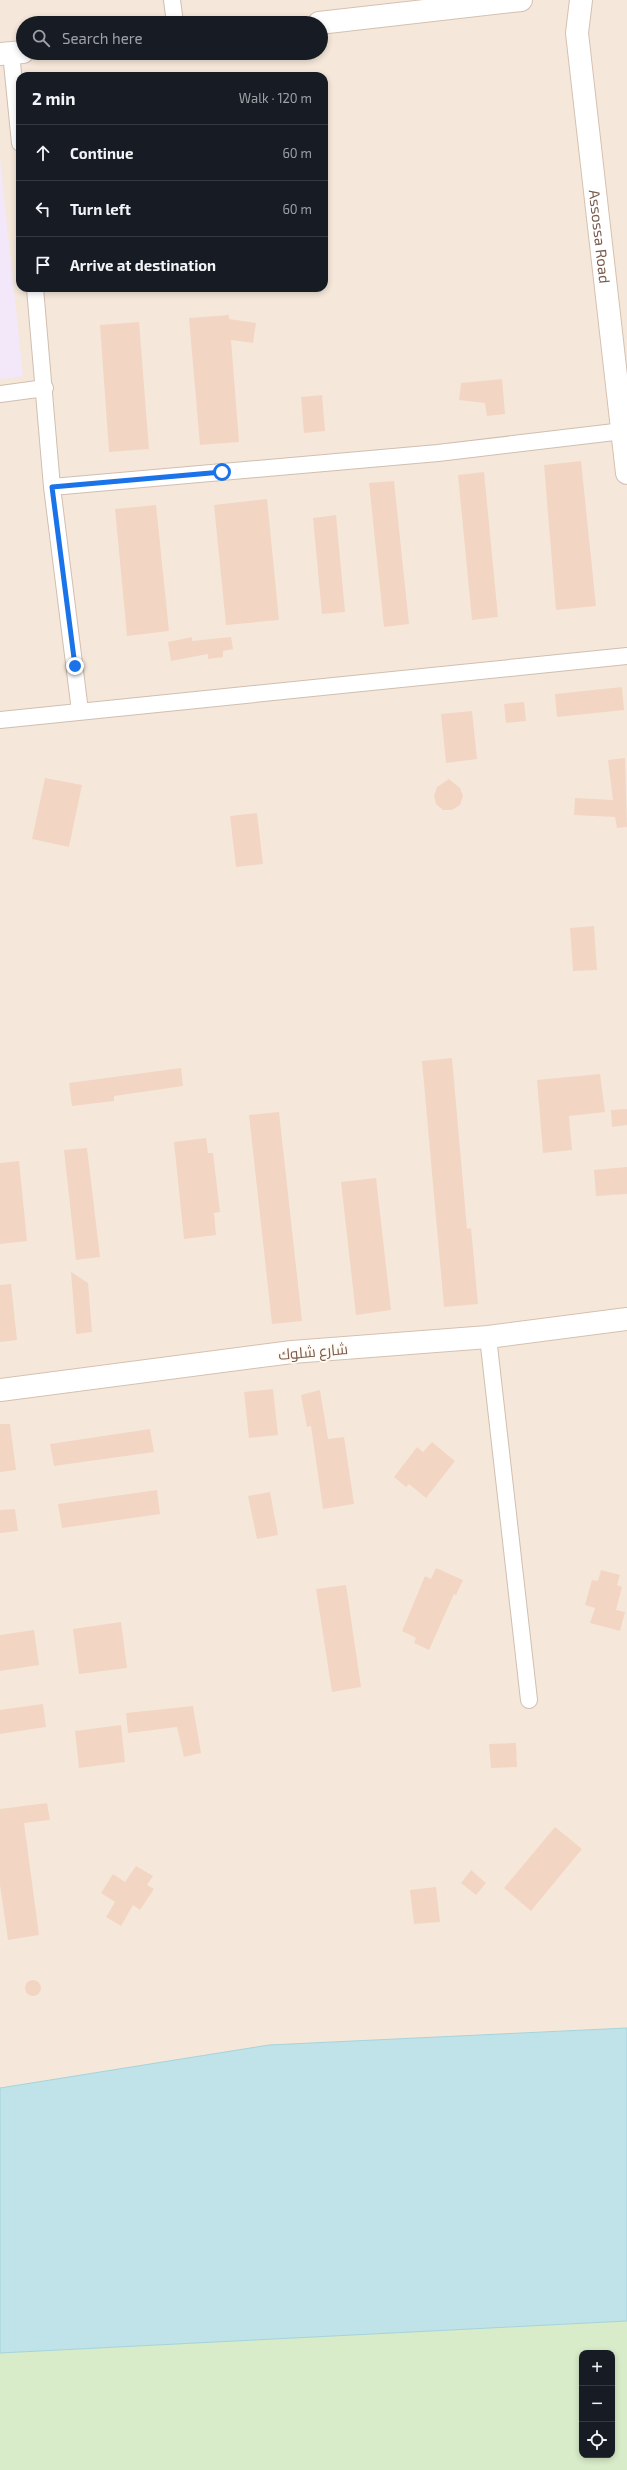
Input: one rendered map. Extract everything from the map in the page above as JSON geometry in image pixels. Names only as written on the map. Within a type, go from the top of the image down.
[{"type":"street","points":[[172,0],[174,16]]},
{"type":"street","points":[[328,22],[521,0]]},
{"type":"street","name":"Assossa Road","points":[[581,0],[577,33],[627,473]]},
{"type":"street","points":[[11,53],[16,103]]},
{"type":"street","points":[[35,292],[46,388],[52,487],[80,711]]},
{"type":"street","points":[[0,394],[46,388]]},
{"type":"street","points":[[52,487],[438,453],[623,431]]},
{"type":"street","points":[[0,720],[627,656]]},
{"type":"street","name":"شارع شلوك","points":[[0,1390],[292,1352],[488,1337],[627,1319]]},
{"type":"street","points":[[488,1337],[528,1700]]},
{"type":"shaded area","points":[[0,0],[627,0],[627,2028],[269,2045],[0,2088]]},
{"type":"shaded area","points":[[0,159],[23,376],[0,379]]},
{"type":"green space","points":[[627,2321],[627,2470],[0,2470],[0,2353]]},
{"type":"water","points":[[627,2028],[627,2321],[0,2353],[0,2088],[269,2045]]},
{"type":"building","points":[[229,315],[229,319],[256,323],[253,343],[231,340],[239,442],[200,445],[189,318]]},
{"type":"building","points":[[139,322],[149,449],[109,452],[100,325]]},
{"type":"building","points":[[502,379],[505,414],[487,416],[485,403],[459,400],[461,383]]},
{"type":"building","points":[[322,395],[325,431],[304,433],[301,397]]},
{"type":"building","points":[[581,461],[596,606],[556,610],[544,465]]},
{"type":"building","points":[[484,472],[498,617],[472,620],[458,475]]},
{"type":"building","points":[[394,481],[409,624],[384,627],[369,483]]},
{"type":"building","points":[[267,499],[279,620],[226,625],[214,505]]},
{"type":"building","points":[[156,505],[169,631],[127,636],[115,509]]},
{"type":"building","points":[[336,515],[345,612],[322,614],[313,518]]},
{"type":"building","points":[[192,637],[192,641],[231,637],[233,649],[223,651],[223,657],[208,659],[208,654],[171,661],[168,642]]},
{"type":"building","points":[[622,687],[624,710],[557,717],[555,694]]},
{"type":"building","points":[[524,702],[526,721],[506,723],[504,704]]},
{"type":"building","points":[[472,711],[477,759],[446,763],[441,714]]},
{"type":"building","points":[[625,758],[627,827],[617,828],[615,817],[574,815],[575,798],[613,800],[608,760]]},
{"type":"building","points":[[45,778],[82,785],[69,847],[32,839]]},
{"type":"building","points":[[449,779],[460,788],[463,796],[460,805],[452,810],[443,810],[436,804],[434,796],[437,787]]},
{"type":"building","points":[[257,813],[263,864],[236,867],[230,816]]},
{"type":"building","points":[[594,926],[597,970],[573,971],[570,928]]},
{"type":"building","points":[[452,1058],[467,1229],[471,1228],[478,1304],[444,1307],[422,1061]]},
{"type":"building","points":[[181,1068],[183,1086],[114,1096],[114,1101],[72,1106],[69,1083]]},
{"type":"building","points":[[600,1074],[605,1112],[569,1116],[572,1150],[543,1153],[537,1080]]},
{"type":"building","points":[[627,1109],[627,1125],[612,1127],[611,1110]]},
{"type":"building","points":[[279,1112],[302,1321],[272,1324],[249,1115]]},
{"type":"building","points":[[206,1138],[208,1153],[213,1153],[220,1212],[214,1213],[216,1235],[184,1239],[174,1142]]},
{"type":"building","points":[[87,1148],[100,1257],[76,1260],[64,1150]]},
{"type":"building","points":[[19,1161],[27,1241],[0,1244],[0,1163]]},
{"type":"building","points":[[627,1167],[627,1194],[596,1196],[594,1170]]},
{"type":"building","points":[[376,1178],[391,1310],[356,1315],[341,1182]]},
{"type":"building","points":[[71,1272],[88,1283],[92,1332],[76,1334]]},
{"type":"building","points":[[11,1284],[17,1340],[0,1342],[0,1285]]},
{"type":"building","points":[[273,1389],[278,1435],[249,1438],[244,1392]]},
{"type":"building","points":[[320,1390],[328,1439],[344,1437],[354,1504],[323,1509],[311,1426],[307,1427],[301,1395]]},
{"type":"building","points":[[0,1424],[10,1424],[16,1470],[0,1472]]},
{"type":"building","points":[[150,1429],[154,1452],[54,1466],[50,1444]]},
{"type":"building","points":[[432,1442],[455,1461],[426,1498],[409,1484],[406,1487],[394,1477],[417,1447],[423,1452]]},
{"type":"building","points":[[157,1490],[160,1514],[62,1528],[58,1504]]},
{"type":"building","points":[[270,1492],[278,1535],[257,1539],[248,1496]]},
{"type":"building","points":[[15,1509],[18,1531],[0,1533],[0,1510]]},
{"type":"building","points":[[436,1568],[463,1580],[456,1595],[454,1594],[429,1650],[414,1643],[416,1638],[402,1631],[425,1576],[431,1579]]},
{"type":"building","points":[[601,1570],[620,1575],[617,1585],[622,1587],[616,1610],[625,1612],[620,1631],[590,1623],[595,1608],[585,1605],[592,1580],[598,1581]]},
{"type":"building","points":[[346,1585],[361,1687],[332,1692],[316,1589]]},
{"type":"building","points":[[121,1622],[127,1668],[79,1674],[73,1629]]},
{"type":"building","points":[[34,1630],[39,1665],[0,1671],[0,1635]]},
{"type":"building","points":[[43,1704],[46,1727],[0,1734],[0,1710]]},
{"type":"building","points":[[193,1706],[201,1753],[184,1757],[177,1727],[128,1733],[126,1713]]},
{"type":"building","points":[[121,1725],[125,1762],[79,1768],[75,1731]]},
{"type":"building","points":[[516,1743],[517,1767],[491,1768],[489,1744]]},
{"type":"building","points":[[47,1803],[50,1820],[24,1823],[39,1935],[8,1940],[0,1885],[0,1809]]},
{"type":"building","points":[[555,1827],[582,1849],[531,1911],[504,1888]]},
{"type":"building","points":[[136,1866],[153,1876],[147,1885],[154,1889],[140,1910],[133,1905],[121,1926],[106,1917],[115,1902],[101,1893],[113,1874],[125,1882]]},
{"type":"building","points":[[471,1870],[486,1883],[476,1895],[461,1883]]},
{"type":"building","points":[[436,1887],[440,1922],[414,1924],[410,1890]]},
{"type":"building","points":[[30,1980],[36,1980],[41,1985],[39,1994],[36,1996],[30,1996],[25,1991],[25,1985]]},
{"type":"route","points":[[75,666],[52,487],[222,472]]}]
